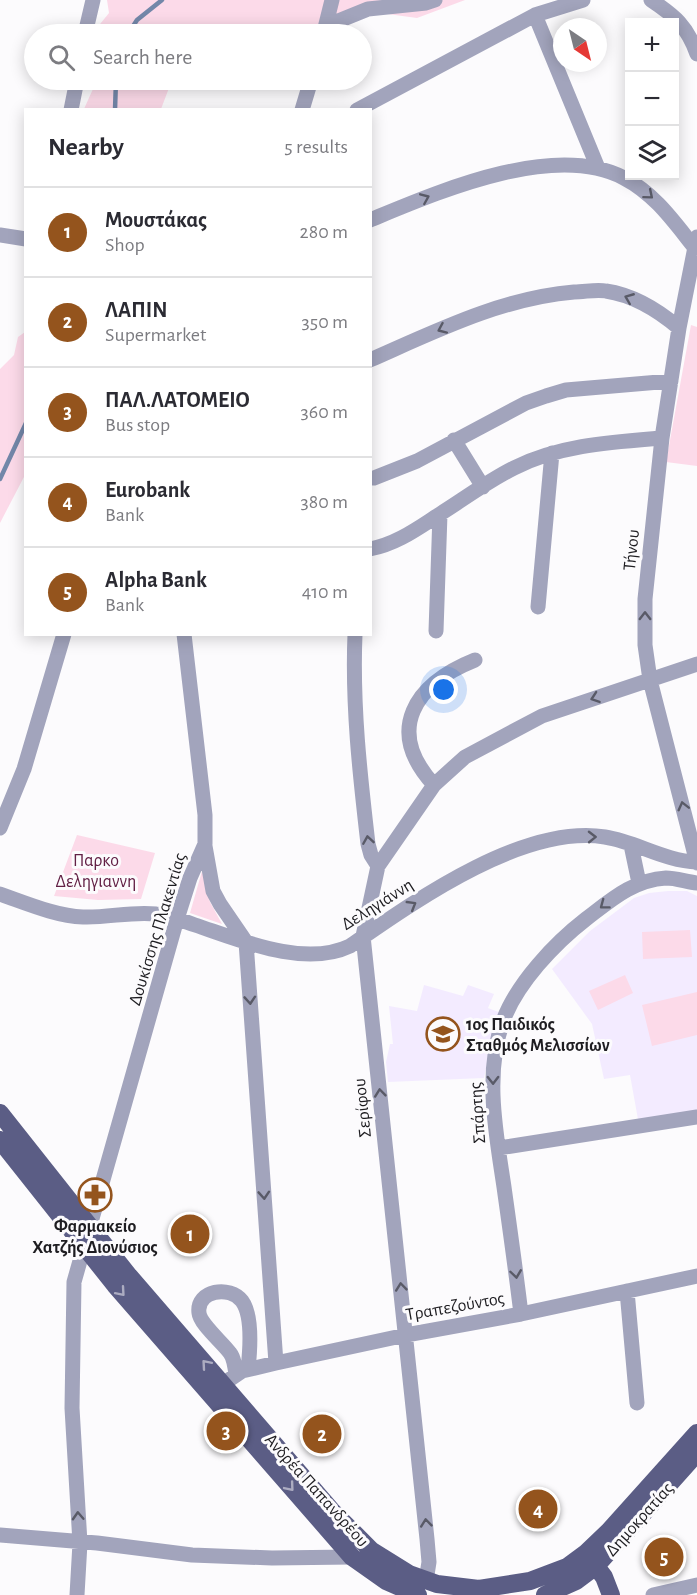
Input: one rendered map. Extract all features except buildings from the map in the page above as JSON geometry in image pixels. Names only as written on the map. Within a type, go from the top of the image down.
[{"type":"main road","name":"Ανδρέα Παπανδρέου","points":[[0,1113],[129,1276],[236,1376],[355,1535],[377,1555],[422,1588]]},
{"type":"main road","name":"Ανδρέα Παπανδρέου","points":[[0,1140],[83,1247],[352,1557],[386,1581],[422,1588],[493,1588],[530,1581],[575,1581]]},
{"type":"main road","name":"Δημοκρατίας","points":[[591,1560],[697,1432]]},
{"type":"main road","name":"Δημοκρατίας","points":[[591,1560],[697,1453]]},
{"type":"main road","name":"Ανδρέα Παπανδρέου","points":[[545,1595],[575,1581],[591,1560]]},
{"type":"main road","points":[[591,1560],[611,1595]]},
{"type":"street","points":[[87,24],[93,0]]},
{"type":"street","points":[[327,24],[332,0]]},
{"type":"street","points":[[333,24],[368,9],[435,0]]},
{"type":"street","points":[[361,108],[535,15],[583,0]]},
{"type":"street","points":[[651,0],[677,18],[690,35],[697,54]]},
{"type":"street","points":[[535,15],[598,168]]},
{"type":"street","points":[[71,108],[75,90]]},
{"type":"street","points":[[303,108],[308,90]]},
{"type":"street","points":[[372,219],[435,193],[506,173],[558,164],[581,164],[623,177],[644,190],[696,243]]},
{"type":"street","points":[[0,236],[24,239]]},
{"type":"street","name":"Τήνου","points":[[696,243],[679,328],[662,438],[645,599],[645,645],[650,680],[697,862]]},
{"type":"street","points":[[372,359],[489,310],[521,300],[557,294],[604,290],[623,295],[642,303],[679,328]]},
{"type":"street","points":[[374,478],[417,461],[526,403],[566,390],[670,381]]},
{"type":"street","points":[[372,548],[409,535],[515,468],[552,453],[610,442],[662,438]]},
{"type":"street","points":[[454,440],[483,487]]},
{"type":"street","points":[[538,607],[552,453]]},
{"type":"street","points":[[436,631],[440,514]]},
{"type":"street","points":[[0,828],[24,769],[63,636]]},
{"type":"street","name":"Δουκίσσης Πλακεντίας","points":[[77,1595],[80,1543],[72,1408],[74,1282],[177,919],[190,878],[205,844],[205,815],[184,636]]},
{"type":"street","points":[[355,636],[355,698],[360,776],[368,844],[371,855],[378,866],[434,785],[465,757],[542,716],[697,664]]},
{"type":"street","points":[[434,785],[423,774],[414,758],[410,741],[412,712],[415,704],[438,678],[475,660]]},
{"type":"street","name":"Δεληγιάννη","points":[[0,894],[42,908],[80,917],[136,913],[158,914],[246,942],[294,953],[319,954],[341,950],[453,880],[494,859],[534,844],[574,837],[603,837],[677,860],[697,862]]},
{"type":"street","points":[[205,844],[213,891],[219,904],[246,942],[276,1363]]},
{"type":"street","points":[[631,844],[639,883]]},
{"type":"street","name":"Σερίφου","points":[[378,866],[363,936],[428,1550],[422,1588]]},
{"type":"street","name":"Σπάρτης","points":[[521,1314],[493,1104],[493,1069],[499,1035],[511,1004],[548,954],[578,925],[610,900],[639,883],[667,878],[697,883]]},
{"type":"street","points":[[498,1148],[697,1117]]},
{"type":"street","name":"Τραπεζούντος","points":[[236,1376],[276,1363],[697,1276]]},
{"type":"street","points":[[221,1290],[232,1293],[242,1301],[248,1315],[250,1351],[236,1376],[232,1355],[200,1319],[198,1310],[200,1302],[208,1295],[221,1290]]},
{"type":"street","points":[[627,1291],[637,1403]]},
{"type":"street","points":[[0,1534],[192,1555],[281,1558],[352,1557]]},
{"type":"street","points":[[653,1595],[697,1585]]},
{"type":"shaded area","points":[[687,891],[697,896],[697,1114],[639,1125],[630,1075],[604,1079],[592,1024],[552,969],[590,931],[634,898],[649,893]]},
{"type":"shaded area","name":"1ος Παιδικός Σταθμός Μελισσίων","points":[[424,985],[463,996],[468,985],[494,994],[488,1008],[501,1013],[484,1078],[388,1082],[386,1062],[390,1044],[393,1044],[389,1006],[417,1011]]},
{"type":"green space","points":[[107,0],[328,0],[323,24],[100,24],[109,13]]},
{"type":"green space","points":[[338,0],[465,0],[417,18],[373,12],[334,16]]},
{"type":"green space","points":[[93,90],[168,90],[161,108],[84,108]]},
{"type":"green space","points":[[691,325],[697,327],[697,466],[666,462]]},
{"type":"green space","points":[[24,333],[24,477],[0,523],[0,369],[14,355],[18,337]]},
{"type":"green space","name":"Παρκο Δεληγιαννη","points":[[77,835],[155,853],[141,899],[98,900],[54,896]]},
{"type":"green space","points":[[202,871],[210,902],[222,924],[190,913]]},
{"type":"green space","points":[[690,930],[692,957],[643,959],[642,932]]},
{"type":"green space","points":[[625,975],[633,993],[598,1010],[589,991]]},
{"type":"green space","points":[[697,992],[697,1035],[652,1046],[642,1005]]},
{"type":"waterway","points":[[134,24],[162,0]]},
{"type":"waterway","points":[[115,108],[116,90]]},
{"type":"waterway","points":[[0,479],[24,427]]},
{"type":"place","name":"1ος Παιδικός Σταθμός Μελισσίων","points":[[443,1034]]},
{"type":"place","name":"Φαρμακείο Χατζής Διονύσιος","points":[[95,1195]]},
{"type":"place","name":"Μουστάκας","points":[[190,1234]]},
{"type":"place","name":"ΠΑΛ.ΛΑΤΟΜΕΙΟ","points":[[226,1431]]},
{"type":"place","name":"ΛΑΠΙΝ","points":[[322,1434]]},
{"type":"place","name":"Eurobank","points":[[538,1509]]},
{"type":"place","name":"Alpha Bank","points":[[664,1557]]}]
